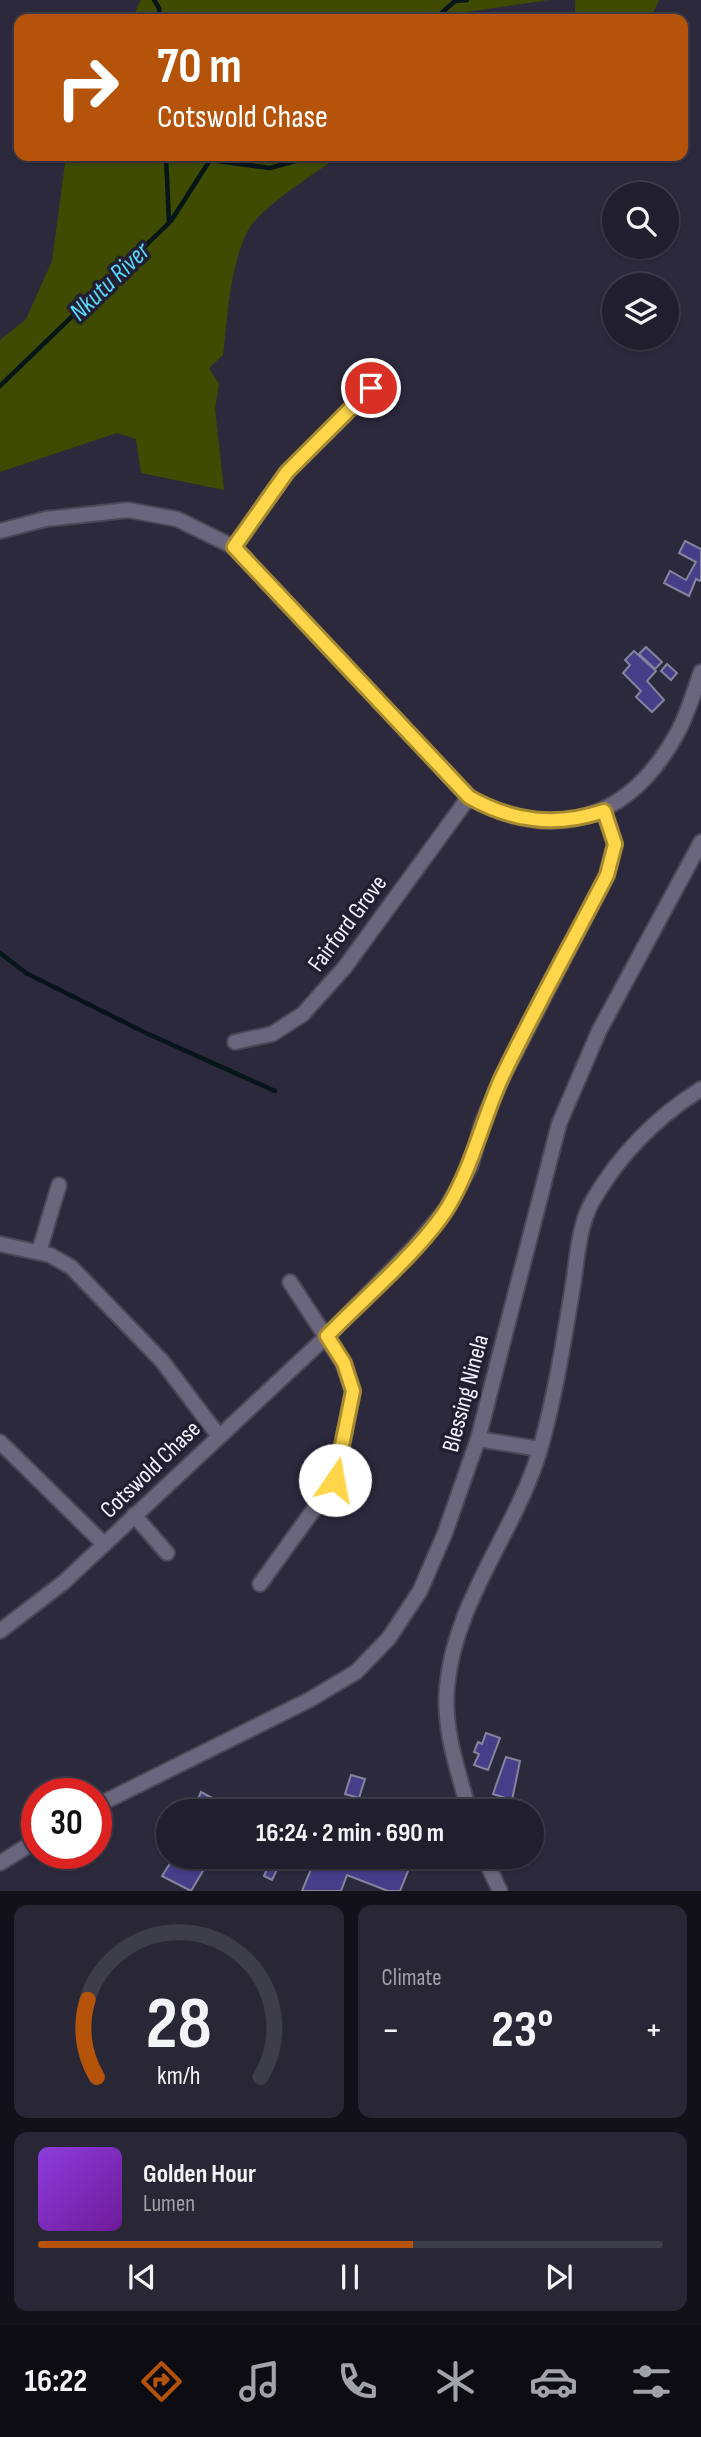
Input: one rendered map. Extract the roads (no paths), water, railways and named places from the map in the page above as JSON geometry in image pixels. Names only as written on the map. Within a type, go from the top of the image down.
[{"type":"street","points":[[234,547],[287,472],[385,375]]},
{"type":"street","points":[[0,531],[46,519],[128,510],[177,519],[234,547],[469,797],[490,809],[533,821],[564,821],[604,811],[641,783],[663,756],[686,715],[701,672]]},
{"type":"street","name":"Fairford Grove","points":[[236,1042],[272,1034],[303,1014],[345,967],[469,797]]},
{"type":"street","name":"Cotswold Chase","points":[[0,1631],[64,1582],[218,1435],[327,1336],[416,1245],[446,1209],[471,1165],[482,1123],[502,1078],[607,875],[615,844],[604,811]]},
{"type":"street","name":"Blessing Ninela","points":[[112,1798],[309,1700],[356,1672],[389,1637],[420,1591],[445,1533],[478,1439],[559,1124],[599,1031],[701,842]]},
{"type":"street","points":[[466,1799],[450,1744],[446,1712],[447,1684],[477,1583],[517,1507],[540,1449],[558,1381],[580,1239],[590,1205],[618,1163],[642,1135],[672,1107],[701,1089]]},
{"type":"street","points":[[39,1252],[59,1185]]},
{"type":"street","points":[[0,1244],[39,1252],[71,1266],[162,1361],[218,1435]]},
{"type":"street","points":[[260,1584],[335,1480],[353,1391],[344,1363],[290,1282]]},
{"type":"street","points":[[478,1439],[540,1449]]},
{"type":"street","points":[[0,1442],[104,1544]]},
{"type":"street","points":[[134,1515],[167,1553]]},
{"type":"street","points":[[0,1863],[21,1850]]},
{"type":"street","points":[[490,1869],[500,1891]]},
{"type":"waterway","name":"Nkutu River","points":[[154,0],[160,14]]},
{"type":"waterway","points":[[441,14],[455,1],[467,0]]},
{"type":"waterway","name":"Nkutu River","points":[[0,386],[169,223],[166,161]]},
{"type":"waterway","points":[[171,221],[209,161]]},
{"type":"waterway","points":[[218,161],[270,168],[295,161]]},
{"type":"waterway","points":[[0,953],[26,973],[146,1033],[275,1091]]}]
